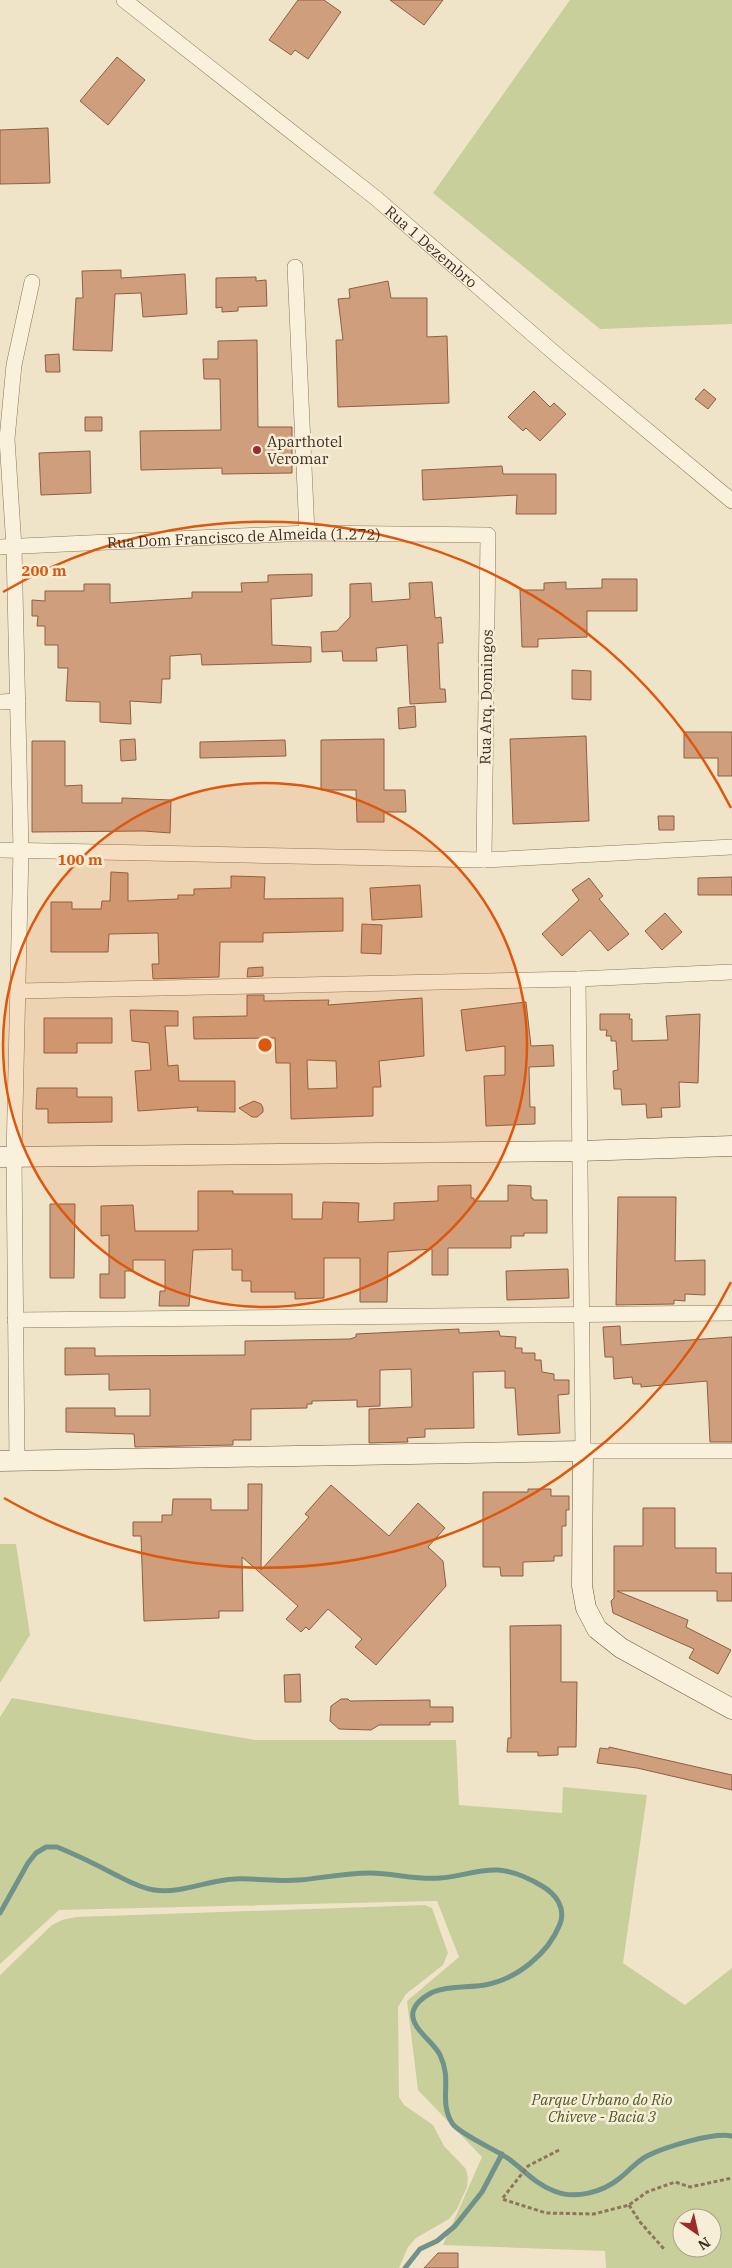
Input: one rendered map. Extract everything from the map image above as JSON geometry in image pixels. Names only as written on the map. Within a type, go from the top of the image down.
[{"type":"street","name":"Rua 1 Dezembro","points":[[124,0],[377,199],[559,357],[732,502]]},
{"type":"street","points":[[295,267],[307,533]]},
{"type":"street","points":[[32,282],[14,365],[7,439],[7,547],[18,701],[21,849],[19,991],[7,1157],[15,1320],[8,1461],[583,1451],[732,1451]]},
{"type":"street","name":"Rua Dom Francisco de Almeida (1.272)","points":[[7,547],[307,533],[488,535]]},
{"type":"street","name":"Rua Arq. Domingos","points":[[484,860],[488,535]]},
{"type":"street","points":[[0,702],[18,701]]},
{"type":"street","points":[[0,850],[484,860],[732,847]]},
{"type":"street","points":[[19,991],[578,979],[732,972]]},
{"type":"street","points":[[578,979],[578,1151],[583,1451],[582,1586],[586,1608],[597,1629],[621,1648],[732,1709]]},
{"type":"street","points":[[7,1157],[578,1151],[732,1146]]},
{"type":"street","points":[[15,1320],[732,1313]]},
{"type":"path","points":[[559,2150],[528,2166],[502,2199],[546,2213],[566,2215],[594,2214],[629,2205],[647,2192],[675,2182],[690,2187],[732,2178]]},
{"type":"path","points":[[629,2205],[640,2222],[664,2249]]},
{"type":"green space","points":[[570,0],[732,0],[732,324],[600,329],[433,193]]},
{"type":"green space","points":[[0,1544],[16,1544],[30,1635],[0,1683]]},
{"type":"green space","name":"Parque Urbano do Rio Chiveve - Bacia 3","points":[[12,1698],[255,1740],[456,1740],[459,1805],[562,1813],[563,1787],[647,1795],[623,1963],[685,2005],[732,1968],[732,2268],[606,2268],[605,2251],[443,2245],[482,2157],[418,2090],[407,2001],[459,1957],[437,1901],[59,1910],[0,1964],[0,1717]]},
{"type":"green space","points":[[425,1905],[432,1908],[448,1953],[443,1965],[406,1994],[398,2007],[399,2097],[404,2105],[433,2125],[444,2146],[466,2169],[468,2178],[467,2187],[457,2209],[449,2219],[416,2238],[408,2247],[399,2268],[0,2268],[0,1975],[52,1925],[62,1920],[76,1917]]},
{"type":"building","points":[[298,0],[324,0],[341,12],[308,59],[295,50],[291,55],[269,40]]},
{"type":"building","points":[[390,0],[443,0],[424,25]]},
{"type":"building","points":[[117,57],[145,80],[108,125],[80,101]]},
{"type":"building","points":[[48,128],[50,183],[0,184],[0,130]]},
{"type":"building","points":[[121,270],[121,278],[185,274],[187,314],[143,317],[141,293],[115,294],[112,351],[73,350],[76,298],[83,298],[82,271]]},
{"type":"building","points":[[256,277],[256,281],[266,280],[267,306],[238,307],[238,311],[222,312],[222,307],[216,308],[216,278]]},
{"type":"building","points":[[388,281],[391,298],[427,298],[427,337],[447,336],[449,403],[338,407],[336,340],[343,340],[338,299],[350,298],[349,289]]},
{"type":"building","points":[[257,340],[258,427],[292,427],[292,473],[222,474],[222,468],[141,470],[140,431],[221,430],[220,379],[204,379],[203,359],[218,359],[218,341]]},
{"type":"building","points":[[59,354],[60,372],[46,372],[45,355]]},
{"type":"building","points":[[704,389],[716,399],[708,409],[695,399]]},
{"type":"building","points":[[534,391],[550,407],[554,403],[566,414],[540,441],[526,428],[523,431],[508,417]]},
{"type":"building","points":[[85,417],[102,417],[102,431],[85,431]]},
{"type":"building","points":[[90,451],[91,493],[41,495],[39,453]]},
{"type":"building","points":[[502,466],[503,474],[556,474],[556,514],[516,514],[517,495],[423,500],[422,470]]},
{"type":"building","points":[[312,574],[312,596],[271,599],[272,645],[311,647],[311,662],[202,665],[201,654],[170,656],[170,679],[162,679],[161,703],[130,701],[131,724],[100,722],[100,702],[66,701],[68,668],[58,668],[58,645],[45,645],[45,626],[37,626],[38,616],[32,616],[32,600],[45,601],[45,591],[84,591],[84,584],[110,584],[110,603],[192,598],[192,592],[242,592],[241,583],[268,582],[268,575]]},
{"type":"building","points":[[602,579],[637,579],[637,611],[587,611],[587,637],[538,639],[538,647],[522,647],[520,590],[544,590],[544,583],[566,582],[566,589],[602,588]]},
{"type":"building","points":[[432,582],[435,618],[441,617],[443,643],[438,643],[440,689],[445,689],[446,702],[410,704],[407,645],[376,648],[377,661],[343,661],[342,651],[322,652],[321,632],[337,631],[350,617],[350,584],[371,583],[372,602],[410,599],[409,583]]},
{"type":"building","points":[[572,670],[591,671],[591,700],[572,699]]},
{"type":"building","points":[[415,706],[416,727],[399,729],[398,708]]},
{"type":"building","points":[[684,732],[732,732],[732,776],[718,776],[718,758],[684,758]]},
{"type":"building","points":[[586,736],[589,821],[513,824],[510,739]]},
{"type":"building","points":[[135,739],[136,760],[121,761],[120,740]]},
{"type":"building","points":[[384,739],[384,790],[405,790],[406,812],[384,812],[384,822],[357,822],[356,790],[321,790],[321,740]]},
{"type":"building","points":[[285,740],[286,756],[200,758],[200,742]]},
{"type":"building","points":[[32,741],[65,741],[65,786],[82,785],[82,803],[122,803],[122,798],[171,800],[170,833],[144,831],[32,832]]},
{"type":"building","points":[[658,816],[674,816],[674,830],[659,830]]},
{"type":"building","points":[[111,872],[128,873],[128,901],[178,899],[178,895],[194,895],[194,889],[231,888],[231,876],[265,877],[264,899],[343,898],[343,931],[263,933],[263,942],[220,942],[219,977],[153,979],[152,964],[159,964],[158,933],[109,934],[108,952],[51,952],[51,902],[72,902],[72,909],[101,909],[102,901],[110,901]]},
{"type":"building","points":[[732,877],[732,895],[698,895],[698,878]]},
{"type":"building","points":[[589,878],[603,896],[599,899],[629,934],[608,951],[590,930],[562,956],[542,934],[579,900],[572,890]]},
{"type":"building","points":[[420,885],[422,917],[372,920],[370,888]]},
{"type":"building","points":[[665,913],[682,932],[662,950],[645,931]]},
{"type":"building","points":[[362,924],[382,925],[381,954],[361,953]]},
{"type":"building","points":[[263,967],[263,976],[247,977],[248,968]]},
{"type":"building","points":[[247,995],[264,995],[264,1001],[329,1000],[328,1005],[422,998],[424,1056],[379,1061],[381,1087],[373,1087],[373,1116],[291,1119],[290,1063],[276,1063],[275,1038],[194,1039],[193,1017],[247,1016]],"holes":[[[307,1060],[336,1061],[337,1088],[308,1089]]]},
{"type":"building","points":[[526,1002],[531,1046],[553,1045],[554,1066],[529,1067],[530,1107],[535,1107],[535,1124],[486,1126],[484,1076],[505,1075],[505,1046],[466,1051],[461,1010]]},
{"type":"building","points":[[130,1010],[178,1011],[178,1026],[165,1026],[168,1066],[178,1065],[179,1081],[235,1081],[235,1112],[197,1111],[198,1107],[138,1111],[135,1071],[151,1070],[149,1043],[132,1041]]},
{"type":"building","points":[[600,1014],[630,1014],[629,1019],[632,1019],[632,1041],[668,1040],[666,1016],[700,1014],[698,1083],[679,1082],[680,1107],[661,1108],[662,1117],[647,1118],[646,1104],[622,1105],[621,1089],[614,1089],[613,1071],[618,1070],[616,1041],[611,1041],[611,1036],[606,1036],[607,1030],[600,1030]]},
{"type":"building","points":[[44,1018],[112,1018],[112,1043],[77,1043],[77,1053],[44,1053]]},
{"type":"building","points":[[37,1088],[77,1088],[77,1097],[112,1097],[112,1122],[48,1123],[48,1109],[36,1109]]},
{"type":"building","points":[[254,1101],[261,1104],[263,1108],[263,1112],[257,1117],[252,1117],[239,1108]]},
{"type":"building","points":[[471,1185],[471,1198],[474,1198],[474,1201],[508,1201],[508,1185],[531,1186],[531,1198],[533,1200],[547,1200],[547,1233],[524,1233],[524,1236],[511,1236],[511,1248],[448,1248],[448,1275],[432,1275],[432,1249],[388,1252],[387,1302],[360,1302],[360,1258],[324,1258],[324,1298],[295,1299],[295,1292],[251,1292],[251,1281],[242,1281],[242,1270],[232,1270],[232,1249],[193,1250],[189,1306],[159,1306],[160,1291],[165,1291],[165,1260],[133,1260],[133,1271],[125,1271],[125,1298],[100,1298],[100,1274],[109,1274],[109,1235],[101,1236],[101,1206],[133,1205],[135,1231],[198,1231],[198,1191],[233,1191],[233,1194],[292,1194],[292,1219],[322,1219],[323,1202],[359,1203],[358,1222],[394,1220],[394,1203],[438,1201],[438,1186]]},
{"type":"building","points":[[618,1197],[676,1197],[675,1261],[705,1260],[705,1295],[685,1294],[685,1301],[674,1300],[674,1304],[616,1305]]},
{"type":"building","points":[[50,1204],[75,1204],[74,1278],[50,1278]]},
{"type":"building","points":[[568,1269],[569,1298],[507,1300],[506,1271]]},
{"type":"building","points":[[620,1326],[621,1345],[732,1337],[732,1442],[710,1442],[707,1381],[641,1387],[641,1384],[633,1384],[632,1377],[614,1379],[613,1357],[605,1357],[603,1327]]},
{"type":"building","points":[[459,1329],[459,1333],[499,1331],[500,1336],[516,1337],[515,1348],[522,1348],[522,1353],[535,1353],[535,1360],[541,1360],[542,1372],[554,1374],[554,1380],[569,1380],[569,1394],[558,1395],[560,1433],[518,1435],[515,1388],[505,1388],[505,1371],[473,1372],[474,1428],[425,1429],[425,1437],[407,1438],[408,1442],[369,1443],[369,1409],[412,1407],[411,1369],[380,1370],[380,1406],[357,1407],[357,1400],[312,1401],[312,1404],[307,1404],[307,1408],[251,1409],[251,1440],[233,1440],[233,1445],[135,1447],[134,1434],[66,1432],[66,1408],[115,1408],[115,1416],[150,1416],[150,1389],[109,1390],[109,1374],[65,1375],[65,1348],[95,1348],[95,1356],[245,1355],[245,1341],[350,1339],[356,1337],[356,1334]]},
{"type":"building","points":[[248,1484],[262,1484],[261,1570],[309,1517],[305,1514],[331,1485],[389,1536],[418,1503],[445,1528],[428,1547],[443,1561],[446,1586],[376,1665],[355,1647],[362,1639],[328,1609],[309,1630],[306,1627],[301,1632],[286,1619],[298,1606],[242,1557],[243,1611],[219,1611],[219,1618],[144,1621],[141,1536],[133,1536],[133,1522],[162,1522],[162,1515],[172,1515],[173,1499],[211,1499],[211,1510],[248,1510]]},
{"type":"building","points":[[528,1489],[551,1489],[551,1496],[569,1496],[569,1510],[566,1510],[566,1526],[562,1526],[562,1556],[554,1556],[554,1561],[523,1562],[523,1576],[501,1576],[500,1567],[483,1567],[483,1492],[528,1492]]},
{"type":"building","points":[[643,1508],[675,1508],[675,1548],[716,1548],[716,1573],[732,1573],[732,1601],[717,1601],[717,1591],[617,1591],[688,1620],[686,1627],[731,1650],[718,1674],[689,1658],[694,1649],[613,1613],[611,1601],[614,1598],[614,1546],[643,1546]]},
{"type":"building","points":[[561,1625],[561,1682],[577,1682],[576,1747],[558,1747],[558,1755],[538,1756],[538,1752],[507,1752],[508,1738],[511,1738],[510,1626]]},
{"type":"building","points":[[300,1674],[301,1702],[285,1702],[284,1675]]},
{"type":"building","points":[[341,1699],[348,1699],[350,1701],[430,1700],[430,1707],[453,1707],[453,1722],[430,1722],[430,1725],[379,1725],[371,1730],[339,1729],[330,1721],[331,1706]]},
{"type":"building","points":[[609,1747],[732,1775],[732,1790],[637,1768],[597,1763],[600,1748],[609,1749]]},
{"type":"building","points":[[438,2253],[458,2253],[458,2268],[424,2268]]},
{"type":"waterway","points":[[0,1913],[28,1863],[36,1853],[46,1847],[57,1847],[139,1886],[164,1891],[185,1889],[235,1879],[291,1880],[370,1873],[431,1878],[491,1870],[515,1873],[547,1889],[561,1907],[562,1918],[560,1924],[548,1945],[530,1964],[509,1977],[485,1985],[446,1988],[433,1992],[418,2003],[413,2012],[415,2024],[437,2050],[444,2065],[446,2106],[455,2127],[506,2157],[547,2188],[562,2194],[571,2195],[597,2191],[613,2183],[636,2163],[655,2152],[702,2138],[724,2135],[732,2136]]},
{"type":"waterway","points":[[405,2268],[420,2249],[437,2241],[455,2226],[482,2192],[502,2154]]},
{"type":"place","name":"Aparthotel Veromar","points":[[257,450]]}]
